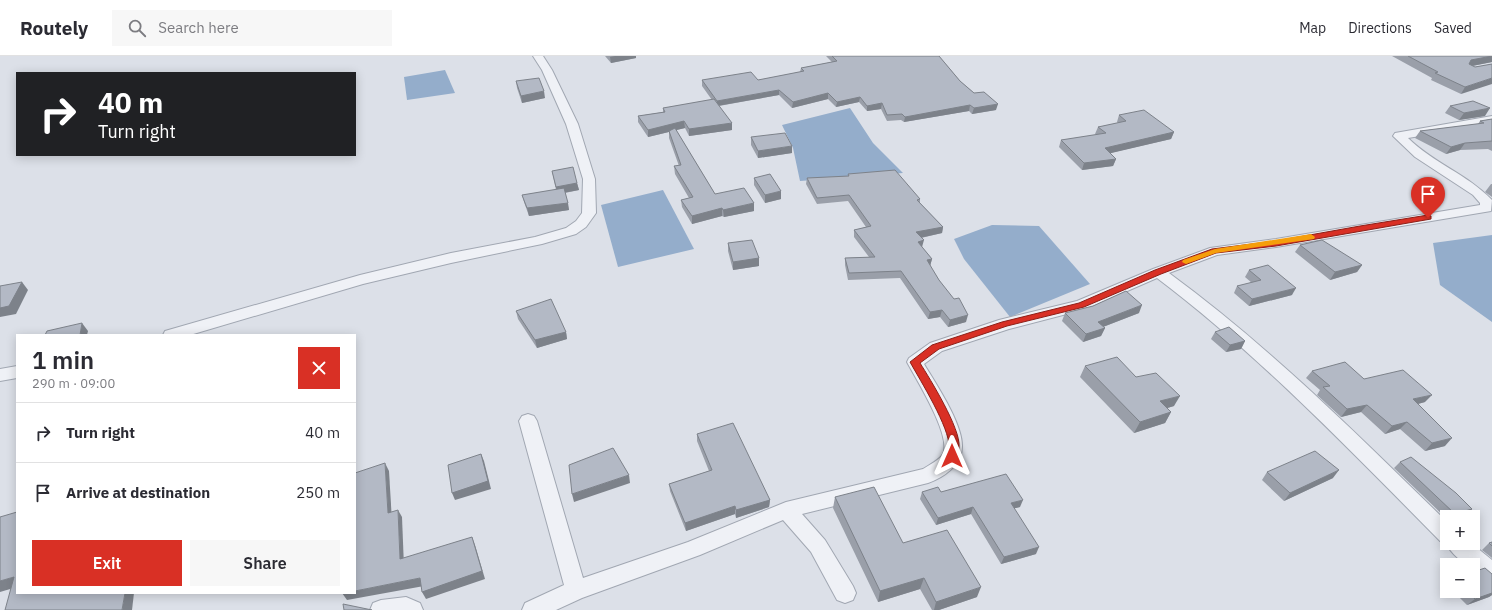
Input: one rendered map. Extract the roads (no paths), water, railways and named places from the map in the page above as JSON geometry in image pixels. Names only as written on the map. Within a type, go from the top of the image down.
[{"type":"street","points":[[174,334],[360,280],[571,231],[581,224],[589,213],[589,179],[572,124],[547,70],[538,56]]},
{"type":"street","points":[[533,610],[576,590],[693,549],[786,510],[928,475],[952,456],[954,446],[950,429],[933,393],[915,362],[936,347],[1005,324],[1081,305],[1158,272],[1215,251],[1276,243],[1486,208],[1487,202],[1480,194],[1406,144],[1400,136],[1426,130],[1457,127],[1492,120]]},
{"type":"street","points":[[1158,272],[1228,324],[1280,371],[1440,528]]},
{"type":"street","points":[[0,375],[16,372]]},
{"type":"street","points":[[528,421],[576,590]]},
{"type":"street","points":[[786,510],[818,546],[845,593]]},
{"type":"street","points":[[1465,550],[1492,572]]},
{"type":"street","points":[[381,610],[406,607],[412,610]]},
{"type":"water","points":[[445,70],[455,93],[407,100],[404,77]]},
{"type":"water","points":[[850,108],[873,143],[903,173],[800,181],[793,148],[782,125]]},
{"type":"water","points":[[663,190],[694,249],[618,267],[601,205]]},
{"type":"water","points":[[992,225],[1039,226],[1090,284],[1010,317],[964,259],[954,239]]},
{"type":"water","points":[[1492,235],[1492,322],[1440,285],[1433,243]]}]
